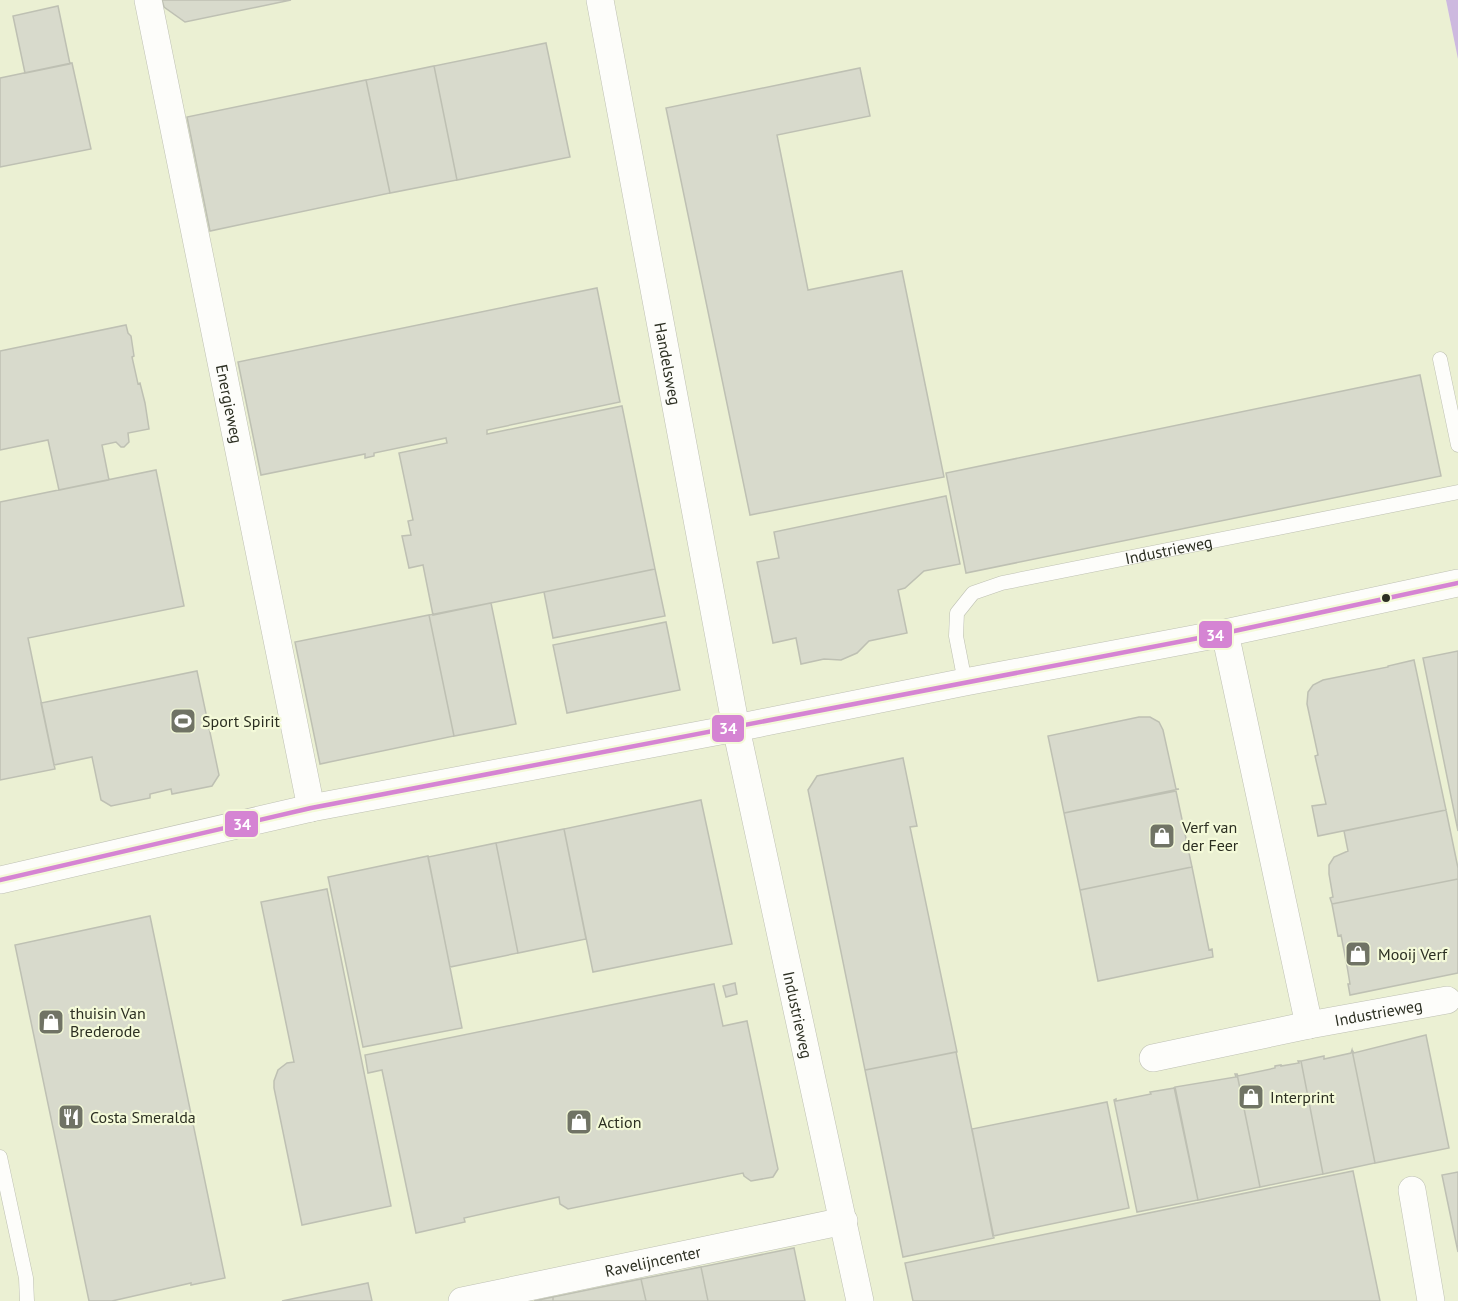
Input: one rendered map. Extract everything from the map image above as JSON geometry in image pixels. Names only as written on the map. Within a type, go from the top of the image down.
[{"type":"street","name":"Energieweg","points":[[148,0],[311,808]]},
{"type":"street","name":"Handelsweg","points":[[600,0],[736,728]]},
{"type":"street","points":[[0,880],[311,808],[1225,633],[1458,583]]},
{"type":"street","points":[[1225,633],[1310,1026]]},
{"type":"street","name":"Industrieweg","points":[[736,728],[860,1301]]},
{"type":"street","name":"Industrieweg","points":[[1153,1058],[1447,1000]]},
{"type":"street","points":[[1412,1190],[1431,1301]]},
{"type":"street","name":"Ravelijncenter","points":[[462,1301],[844,1221]]},
{"type":"lane","points":[[1440,359],[1458,445]]},
{"type":"lane","name":"Industrieweg","points":[[965,682],[956,636],[957,613],[973,593],[1002,583],[1458,492]]},
{"type":"lane","points":[[0,1157],[26,1278],[27,1301]]},
{"type":"shaded area","points":[[0,0],[1446,0],[1458,59],[1458,1301],[0,1301]]},
{"type":"shaded area","points":[[1446,0],[1458,0],[1458,59]]},
{"type":"building","points":[[162,0],[291,0],[185,22],[164,7]]},
{"type":"building","points":[[58,6],[70,64],[25,73],[13,16]]},
{"type":"building","points":[[546,43],[570,157],[457,180],[434,66]]},
{"type":"building","points":[[72,63],[91,149],[0,167],[0,78]]},
{"type":"building","points":[[434,66],[457,180],[390,193],[366,80]]},
{"type":"building","points":[[860,68],[870,116],[777,135],[808,290],[902,271],[944,477],[750,515],[666,108]]},
{"type":"building","points":[[366,80],[390,193],[210,231],[187,117]]},
{"type":"building","points":[[597,288],[620,402],[487,430],[487,434],[622,406],[655,569],[433,615],[423,565],[409,568],[402,536],[411,535],[408,521],[413,520],[399,453],[447,443],[446,438],[374,453],[374,456],[365,458],[365,454],[261,475],[238,362]]},
{"type":"building","points":[[126,325],[131,336],[134,356],[132,357],[145,403],[149,429],[128,433],[129,442],[124,447],[116,442],[102,445],[109,480],[59,490],[48,440],[0,450],[0,351]]},
{"type":"building","points":[[1420,375],[1441,476],[966,573],[946,473]]},
{"type":"building","points":[[156,470],[184,606],[28,638],[55,769],[0,780],[0,502]]},
{"type":"building","points":[[946,496],[960,564],[924,571],[905,588],[898,590],[907,633],[869,641],[857,653],[841,660],[824,659],[801,664],[796,638],[773,643],[757,562],[779,558],[774,532]]},
{"type":"building","points":[[655,569],[665,616],[553,638],[544,592]]},
{"type":"building","points":[[491,603],[516,724],[454,736],[429,615]]},
{"type":"building","points":[[429,615],[454,736],[320,764],[295,642]]},
{"type":"building","points":[[666,622],[680,690],[567,713],[553,645]]},
{"type":"building","points":[[1458,651],[1458,831],[1423,658]]},
{"type":"building","points":[[1414,660],[1446,810],[1318,836],[1312,806],[1326,804],[1315,756],[1318,755],[1307,704],[1308,692],[1313,685],[1323,680]]},
{"type":"building","points":[[197,671],[219,775],[212,786],[172,794],[171,789],[150,794],[150,798],[111,806],[101,800],[92,757],[54,765],[41,703]]},
{"type":"building","points":[[1139,717],[1150,717],[1159,722],[1163,730],[1176,789],[1179,789],[1064,813],[1048,736]]},
{"type":"building","points":[[903,758],[917,826],[910,827],[957,1052],[865,1070],[808,790],[817,776]]},
{"type":"building","points":[[1176,791],[1192,867],[1080,890],[1064,813]]},
{"type":"building","points":[[701,800],[732,944],[593,972],[564,829]]},
{"type":"building","points":[[1446,810],[1458,868],[1458,879],[1332,904],[1329,865],[1334,857],[1348,851],[1344,831]]},
{"type":"building","points":[[564,829],[586,939],[518,953],[496,843]]},
{"type":"building","points":[[496,843],[518,953],[450,967],[428,857]]},
{"type":"building","points":[[428,856],[462,1028],[363,1047],[328,877]]},
{"type":"building","points":[[1192,867],[1209,950],[1212,949],[1213,957],[1098,981],[1080,890]]},
{"type":"building","points":[[1458,879],[1458,973],[1350,995],[1341,935],[1338,936],[1332,904]]},
{"type":"building","points":[[327,889],[391,1206],[302,1225],[274,1088],[278,1070],[287,1063],[294,1062],[261,902]]},
{"type":"building","points":[[150,916],[225,1278],[191,1285],[191,1283],[112,1301],[89,1301],[15,945]]},
{"type":"building","points":[[735,983],[737,994],[726,997],[723,986]]},
{"type":"building","points":[[714,984],[723,1026],[747,1021],[778,1169],[773,1177],[751,1181],[743,1173],[568,1209],[560,1204],[559,1197],[464,1218],[465,1222],[416,1233],[382,1070],[368,1073],[365,1055]]},
{"type":"building","points":[[1426,1035],[1449,1148],[1375,1163],[1352,1050],[1354,1053]]},
{"type":"building","points":[[1352,1050],[1375,1163],[1323,1174],[1301,1061],[1324,1056],[1324,1059],[1351,1053]]},
{"type":"building","points":[[956,1052],[994,1238],[903,1257],[865,1070]]},
{"type":"building","points":[[1298,1061],[1301,1061],[1323,1174],[1260,1187],[1237,1074],[1238,1076],[1275,1068],[1275,1066],[1299,1063]]},
{"type":"building","points":[[1235,1074],[1237,1074],[1260,1187],[1198,1200],[1175,1087],[1236,1077]]},
{"type":"building","points":[[1174,1087],[1198,1200],[1137,1212],[1114,1100],[1151,1094],[1150,1092]]},
{"type":"building","points":[[1107,1102],[1129,1208],[993,1236],[972,1129]]},
{"type":"building","points":[[1353,1171],[1380,1301],[913,1301],[905,1263]]},
{"type":"building","points":[[1458,1172],[1458,1252],[1442,1175]]},
{"type":"building","points":[[794,1248],[805,1301],[708,1301],[701,1267]]},
{"type":"building","points":[[701,1267],[708,1301],[646,1301],[641,1279]]},
{"type":"building","points":[[641,1279],[646,1301],[553,1301],[553,1297]]},
{"type":"building","points":[[368,1283],[372,1301],[282,1301]]},
{"type":"building","points":[[553,1297],[553,1301],[534,1301]]},
{"type":"transit line","name":"34","points":[[0,880],[311,808],[1225,633],[1458,583]]},
{"type":"place","name":"Sport Spirit","points":[[183,721]]},
{"type":"place","name":"Verf van der Feer","points":[[1162,836]]},
{"type":"place","name":"Mooij Verf","points":[[1358,954]]},
{"type":"place","name":"thuisin Van Brederode","points":[[51,1022]]},
{"type":"place","name":"Interprint","points":[[1251,1097]]},
{"type":"place","name":"Costa Smeralda","points":[[71,1117]]},
{"type":"place","name":"Action","points":[[579,1122]]}]
